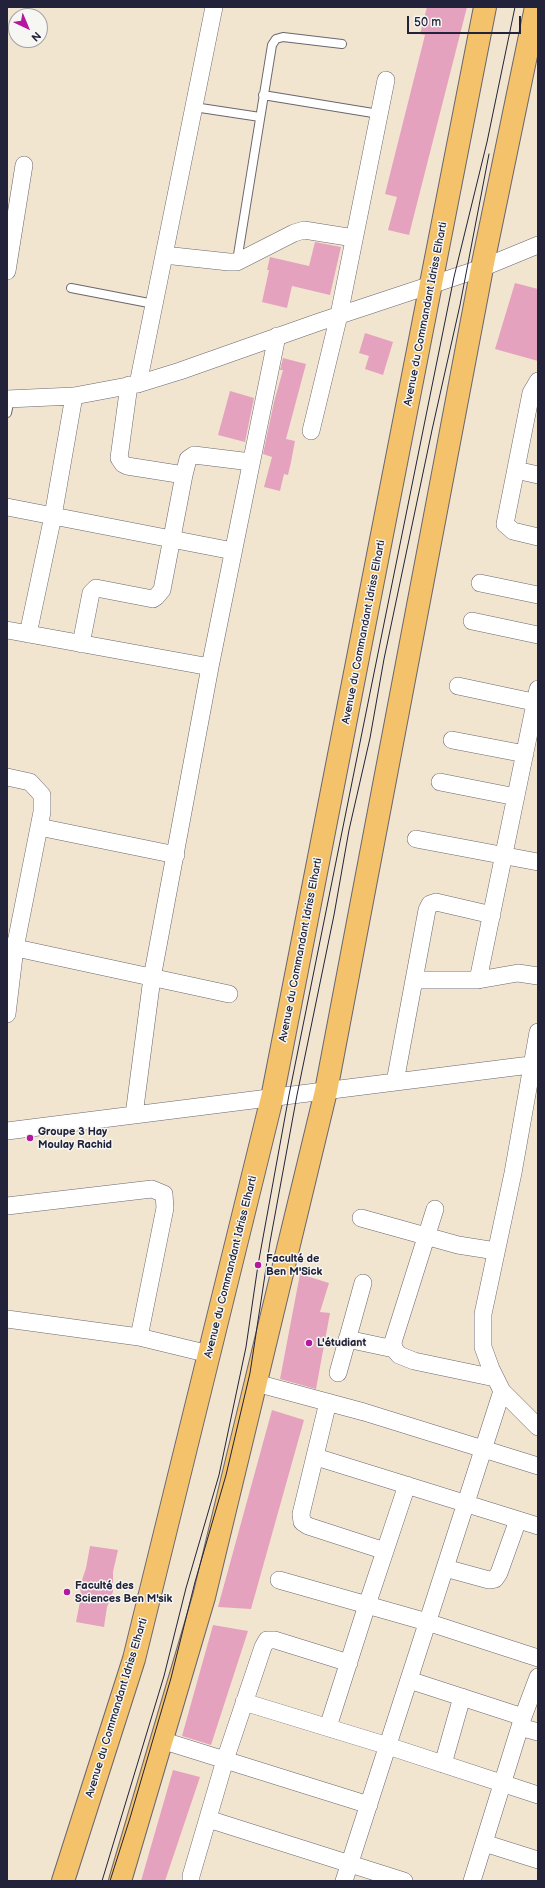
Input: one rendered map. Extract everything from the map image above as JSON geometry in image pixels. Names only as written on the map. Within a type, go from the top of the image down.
[{"type":"main road","name":"Avenue du Commandant Idriss Elharti","points":[[63,1881],[134,1659],[272,1098],[486,7]]},
{"type":"main road","points":[[120,1881],[204,1598],[326,1091],[482,268],[536,7]]},
{"type":"street","points":[[184,475],[127,466],[120,461],[119,458],[134,384],[154,304],[214,7]]},
{"type":"street","points":[[311,431],[339,315],[386,80]]},
{"type":"street","points":[[8,260],[13,194],[24,165]]},
{"type":"street","points":[[164,255],[237,262],[294,233],[304,230],[354,238]]},
{"type":"street","points":[[8,403],[74,396],[134,384],[180,371],[277,336],[482,268],[538,245]]},
{"type":"street","points":[[134,1115],[152,978],[210,667],[277,336]]},
{"type":"street","points":[[538,381],[531,393],[505,524],[513,532],[538,537]]},
{"type":"street","points":[[28,634],[53,516],[74,396]]},
{"type":"street","points":[[81,644],[91,594],[96,588],[153,598],[159,595],[162,590],[188,459],[194,456],[251,462]]},
{"type":"street","points":[[516,470],[538,475]]},
{"type":"street","points":[[7,507],[233,551]]},
{"type":"street","points":[[480,583],[538,595]]},
{"type":"street","points":[[472,621],[538,635]]},
{"type":"street","points":[[7,630],[210,667]]},
{"type":"street","points":[[458,686],[537,698],[478,980]]},
{"type":"street","points":[[452,740],[525,754]]},
{"type":"street","points":[[7,777],[30,782],[42,795],[42,812],[39,827],[11,947],[7,1014]]},
{"type":"street","points":[[440,782],[516,796]]},
{"type":"street","points":[[39,827],[176,855]]},
{"type":"street","points":[[416,839],[538,862]]},
{"type":"street","points":[[395,1082],[427,910],[430,904],[436,902],[492,915]]},
{"type":"street","points":[[11,947],[229,994]]},
{"type":"street","points":[[414,980],[478,980],[518,973],[538,976]]},
{"type":"street","points":[[538,1032],[535,1065],[483,1314],[483,1347],[499,1384],[538,1427]]},
{"type":"street","points":[[7,1131],[535,1065]]},
{"type":"street","points":[[7,1206],[152,1189],[164,1194],[165,1208],[139,1336]]},
{"type":"street","points":[[435,1209],[393,1342],[394,1349],[399,1355],[414,1361],[499,1384]]},
{"type":"street","points":[[361,1218],[458,1245],[496,1251]]},
{"type":"street","points":[[338,1373],[363,1283]]},
{"type":"street","points":[[7,1319],[139,1336],[209,1354]]},
{"type":"street","points":[[347,1339],[394,1349]]},
{"type":"street","points":[[256,1383],[328,1402],[538,1466]]},
{"type":"street","points":[[344,1881],[466,1504],[483,1448],[499,1384]]},
{"type":"street","points":[[328,1402],[316,1457],[301,1514],[302,1522],[308,1526],[385,1552]]},
{"type":"street","points":[[316,1457],[538,1526]]},
{"type":"street","points":[[328,1727],[366,1605],[407,1485]]},
{"type":"street","points":[[445,1568],[488,1580],[495,1579],[499,1573],[518,1520]]},
{"type":"street","points":[[279,1580],[427,1622],[538,1658]]},
{"type":"street","points":[[191,1881],[191,1876],[225,1760],[263,1647],[267,1640],[275,1640],[349,1663]]},
{"type":"street","points":[[472,1881],[522,1722],[538,1677]]},
{"type":"street","points":[[409,1680],[462,1697],[522,1722],[538,1732]]},
{"type":"street","points":[[443,1764],[462,1697]]},
{"type":"street","points":[[244,1702],[328,1727],[538,1795]]},
{"type":"street","points":[[161,1740],[369,1806]]},
{"type":"street","points":[[208,1820],[404,1881]]},
{"type":"street","points":[[484,1843],[538,1860]]},
{"type":"lane","points":[[237,262],[272,45],[276,39],[283,37],[342,44]]},
{"type":"lane","points":[[264,95],[379,114]]},
{"type":"lane","points":[[194,107],[260,118]]},
{"type":"lane","points":[[72,288],[154,304]]},
{"type":"building","points":[[427,7],[467,7],[409,235],[388,230],[397,197],[385,194],[425,35],[420,34]]},
{"type":"building","points":[[315,242],[341,247],[330,295],[292,286],[287,308],[262,302],[269,270],[267,270],[270,257],[309,266]]},
{"type":"building","points":[[515,283],[538,289],[538,361],[495,349]]},
{"type":"building","points":[[365,333],[393,342],[383,375],[365,369],[369,356],[359,353]]},
{"type":"building","points":[[283,358],[306,364],[286,439],[295,441],[291,462],[288,475],[284,474],[280,491],[264,487],[272,457],[263,454],[274,402],[283,370],[280,370]]},
{"type":"building","points":[[230,391],[254,398],[245,442],[218,435]]},
{"type":"building","points":[[300,1274],[329,1283],[320,1312],[330,1313],[316,1389],[280,1379]]},
{"type":"building","points":[[272,1410],[304,1420],[251,1609],[218,1607]]},
{"type":"building","points":[[90,1546],[118,1550],[113,1572],[113,1592],[107,1607],[104,1627],[76,1622],[81,1596],[80,1586],[86,1568]]},
{"type":"building","points":[[213,1625],[248,1631],[211,1745],[182,1736]]},
{"type":"building","points":[[173,1770],[200,1777],[165,1881],[141,1881]]},
{"type":"tram line","points":[[102,1881],[164,1676],[186,1588],[219,1475],[246,1347],[258,1265],[289,1095],[372,683],[454,277],[487,142],[515,7]]},
{"type":"tram line","points":[[110,1881],[171,1678],[195,1582],[226,1475],[250,1373],[270,1242],[297,1095],[334,915],[349,830],[370,738],[384,659],[432,430],[460,305],[489,154]]},
{"type":"place","name":"Groupe 3 Hay Moulay Rachid","points":[[30,1138]]},
{"type":"place","name":"Faculté de Ben M'Sick","points":[[258,1265]]},
{"type":"place","name":"L'étudiant","points":[[309,1343]]},
{"type":"place","name":"Faculté des Sciences Ben M'sik","points":[[67,1592]]}]
